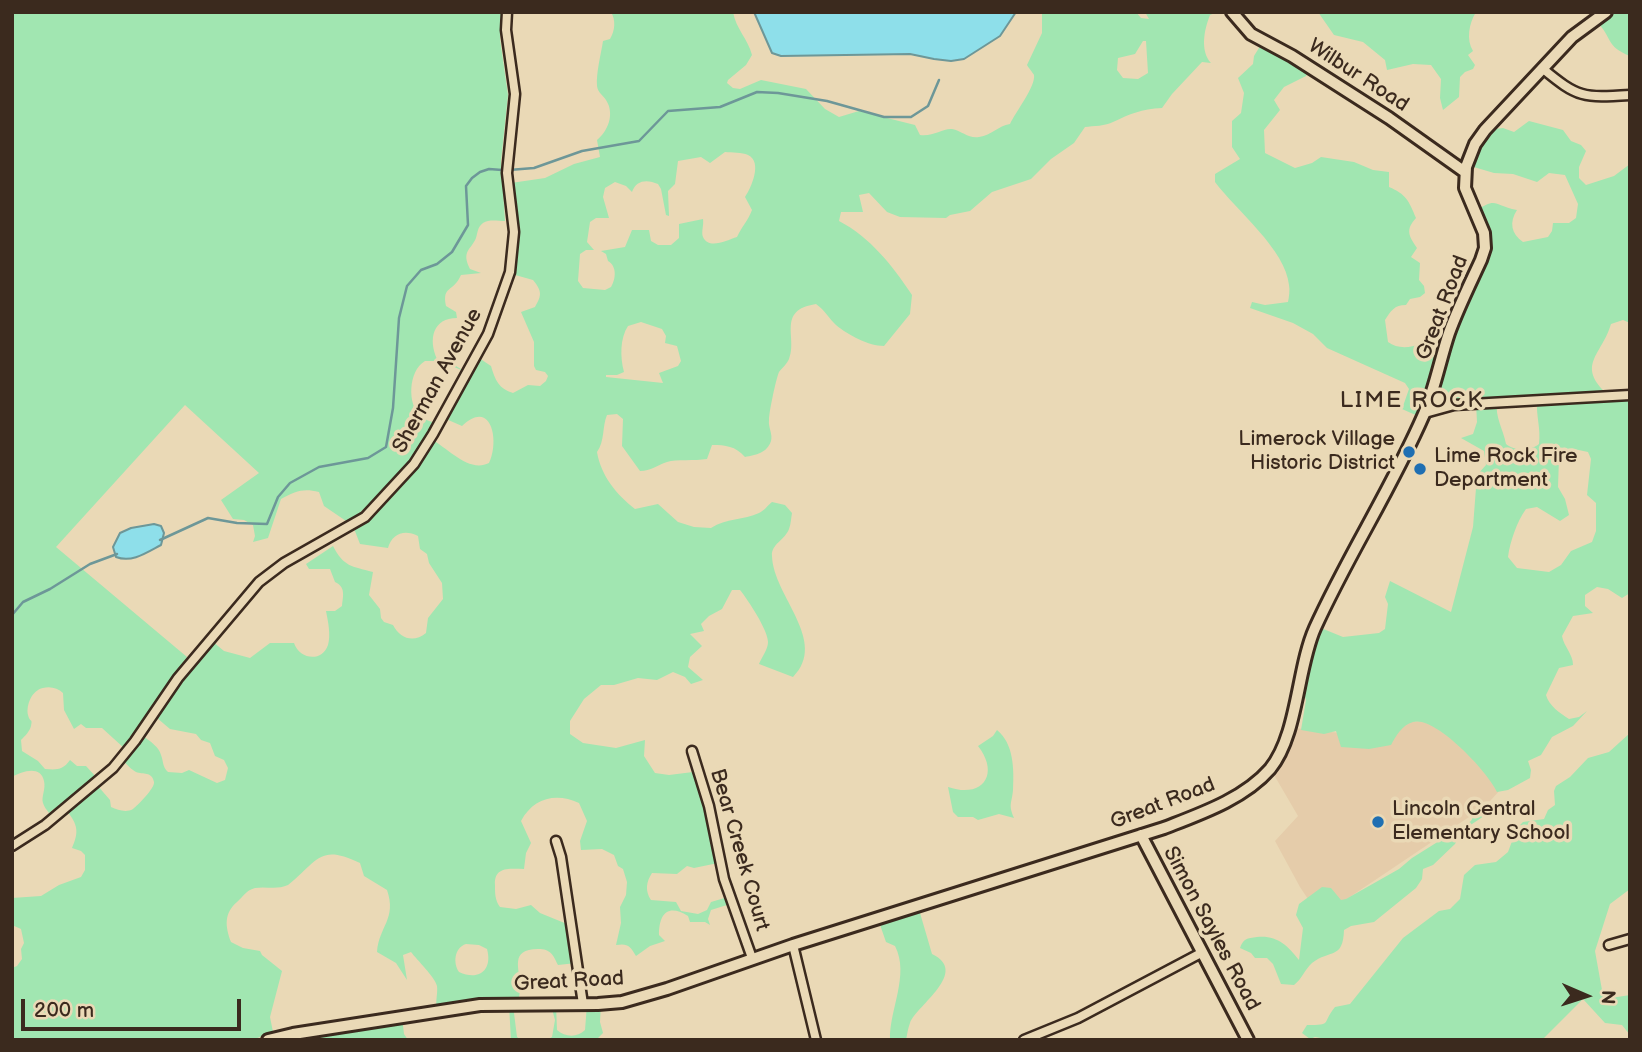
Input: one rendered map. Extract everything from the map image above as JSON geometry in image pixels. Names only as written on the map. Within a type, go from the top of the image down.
[{"type":"street","name":"Sherman Avenue","points":[[12,846],[45,825],[113,768],[178,678],[250,590],[284,562],[365,517],[414,464],[433,434],[488,334],[510,272],[514,232],[506,177],[515,94],[506,12]]},
{"type":"street","name":"Wilbur Road","points":[[1232,12],[1251,34],[1292,56],[1389,118],[1465,172]]},
{"type":"street","points":[[1465,172],[1469,157],[1485,130],[1580,30],[1606,12]]},
{"type":"street","points":[[1542,68],[1566,88],[1579,94],[1590,97],[1630,95]]},
{"type":"street","name":"Great Road","points":[[268,1040],[480,1005],[614,1003],[644,996],[752,958],[1141,835],[1215,807],[1238,794],[1270,768],[1289,727],[1315,629],[1425,413],[1448,336],[1485,248],[1483,233],[1465,188],[1465,172]]},
{"type":"street","points":[[1425,413],[1454,405],[1630,395]]},
{"type":"street","points":[[1431,396],[1454,405]]},
{"type":"street","name":"Bear Creek Court","points":[[692,751],[709,806],[724,879],[752,958]]},
{"type":"street","name":"Simon Sayles Road","points":[[1141,835],[1200,953],[1248,1040]]},
{"type":"street","points":[[556,841],[561,857],[583,1004]]},
{"type":"street","points":[[1609,945],[1630,939]]},
{"type":"street","points":[[793,945],[816,1040]]},
{"type":"street","points":[[1024,1040],[1078,1018],[1200,953]]},
{"type":"shaded area","name":"Lincoln Central Elementary School","points":[[1425,721],[1454,735],[1501,789],[1469,817],[1320,917],[1275,841],[1298,816],[1270,768],[1294,728],[1378,737],[1407,722]]},
{"type":"green space","points":[[12,12],[501,12],[500,39],[508,95],[501,161],[505,221],[488,221],[480,227],[466,258],[470,269],[481,273],[461,275],[447,292],[446,306],[456,312],[457,318],[442,322],[433,337],[437,359],[449,362],[466,372],[440,361],[425,361],[415,372],[411,388],[416,412],[438,424],[402,473],[349,523],[324,506],[319,492],[304,490],[291,494],[281,499],[268,538],[253,542],[253,525],[244,520],[233,519],[221,500],[259,473],[185,405],[56,547],[187,657],[124,748],[102,728],[86,728],[81,724],[74,729],[64,710],[63,693],[59,690],[46,687],[33,695],[28,711],[32,724],[21,740],[22,751],[45,769],[59,769],[70,760],[77,766],[86,766],[96,777],[49,813],[43,803],[44,784],[39,773],[26,771],[12,777]]},
{"type":"green space","points":[[611,12],[733,12],[752,55],[746,65],[728,80],[727,83],[733,88],[740,89],[761,80],[806,89],[825,109],[839,117],[859,111],[915,125],[920,135],[952,129],[975,137],[984,136],[1010,124],[1029,92],[1034,75],[1027,65],[1042,33],[1042,12],[1136,12],[1141,18],[1149,19],[1145,12],[1217,12],[1210,15],[1205,34],[1205,53],[1211,63],[1202,62],[1162,108],[1148,109],[1107,124],[1085,127],[1074,143],[1051,159],[1031,179],[992,192],[970,211],[946,218],[900,217],[887,212],[869,193],[859,195],[863,212],[841,212],[839,221],[871,244],[905,284],[912,295],[910,314],[884,346],[878,346],[846,332],[816,304],[796,312],[792,319],[789,359],[779,372],[771,403],[771,441],[764,451],[745,457],[730,447],[712,445],[707,459],[671,461],[640,471],[622,446],[623,419],[617,414],[607,415],[597,452],[599,461],[611,484],[635,509],[658,504],[678,522],[711,528],[723,522],[759,513],[772,502],[785,505],[792,513],[789,529],[774,548],[772,556],[781,587],[802,633],[805,649],[802,663],[793,677],[759,664],[768,645],[765,630],[740,590],[732,590],[722,609],[701,624],[704,631],[690,634],[702,646],[690,657],[688,667],[703,680],[691,684],[685,677],[673,672],[657,680],[638,678],[614,685],[601,685],[584,699],[570,721],[570,734],[583,743],[616,748],[645,740],[644,756],[655,773],[669,775],[693,772],[708,807],[718,863],[694,868],[687,866],[677,874],[652,873],[647,890],[651,900],[676,902],[681,911],[698,914],[707,910],[711,902],[728,897],[730,904],[711,910],[708,919],[710,925],[705,922],[690,922],[688,916],[681,912],[670,911],[663,917],[659,928],[659,935],[665,941],[650,946],[636,956],[628,946],[616,945],[621,923],[620,907],[626,895],[627,882],[623,869],[618,866],[614,855],[602,849],[581,850],[580,841],[587,821],[579,803],[562,798],[546,799],[532,807],[521,821],[531,843],[526,853],[524,869],[504,870],[497,874],[496,897],[500,907],[516,909],[531,905],[540,913],[567,924],[576,963],[558,965],[551,953],[542,949],[529,950],[520,956],[518,1003],[513,1005],[517,1037],[521,1040],[511,1040],[509,1005],[437,1010],[436,982],[411,952],[403,955],[407,980],[396,963],[377,952],[389,916],[390,900],[387,890],[364,876],[360,863],[346,857],[327,855],[313,862],[288,885],[249,891],[233,906],[228,915],[231,942],[243,948],[260,951],[282,971],[270,1017],[273,1032],[252,1040],[12,1040],[12,968],[22,959],[21,949],[24,943],[21,929],[12,925],[12,898],[41,896],[59,885],[81,877],[85,870],[85,855],[72,848],[76,829],[67,811],[97,785],[110,800],[111,807],[128,811],[139,804],[152,788],[153,779],[149,775],[134,771],[123,760],[143,736],[158,749],[168,772],[182,773],[189,770],[217,783],[225,780],[228,768],[224,760],[215,756],[210,743],[201,740],[196,734],[170,729],[157,718],[212,641],[224,651],[250,658],[270,643],[294,643],[305,655],[321,655],[329,641],[326,611],[335,611],[342,606],[343,592],[330,569],[309,569],[306,564],[333,546],[349,565],[373,572],[369,595],[380,609],[384,622],[393,625],[399,634],[408,638],[417,638],[426,633],[428,618],[443,599],[442,583],[429,563],[427,554],[420,549],[418,536],[399,534],[392,539],[388,548],[360,544],[353,526],[431,439],[474,465],[489,463],[494,444],[486,419],[472,419],[462,426],[446,419],[476,356],[491,366],[501,386],[513,393],[528,385],[540,386],[546,381],[548,376],[545,372],[536,370],[534,366],[534,342],[521,312],[535,307],[540,296],[539,290],[533,280],[508,273],[511,254],[511,183],[545,178],[574,164],[600,157],[597,140],[607,127],[610,111],[609,105],[599,92],[597,75],[603,41],[610,39],[613,33]],"holes":[[[1143,41],[1146,41],[1148,73],[1138,79],[1123,78],[1117,70],[1118,58],[1135,54]],[[725,152],[746,154],[755,163],[754,175],[745,197],[752,210],[737,237],[709,243],[702,235],[703,219],[679,224],[679,238],[671,245],[658,245],[651,241],[649,230],[632,230],[625,247],[601,251],[606,254],[614,269],[615,277],[611,287],[605,290],[583,288],[578,281],[580,254],[586,250],[594,250],[587,242],[590,222],[596,218],[609,218],[603,197],[605,188],[615,182],[626,186],[632,192],[636,185],[642,182],[658,184],[666,215],[669,216],[668,191],[675,184],[678,161],[701,157],[710,163]],[[641,322],[662,329],[666,336],[665,343],[677,346],[681,361],[678,366],[659,373],[663,383],[606,377],[624,372],[623,336],[628,326]],[[479,945],[487,949],[488,963],[482,972],[472,975],[459,972],[456,956],[462,946]]]},
{"type":"green space","points":[[1318,12],[1476,12],[1469,32],[1473,51],[1468,55],[1475,65],[1460,77],[1459,97],[1443,110],[1440,98],[1441,79],[1431,65],[1413,64],[1387,70],[1385,60],[1363,42],[1334,35]]},
{"type":"green space","points":[[1602,12],[1630,12],[1630,56],[1613,45],[1597,22]]},
{"type":"green space","points":[[1262,43],[1310,69],[1306,76],[1284,87],[1274,100],[1280,110],[1264,130],[1265,153],[1295,168],[1321,157],[1354,162],[1373,170],[1389,172],[1389,187],[1403,195],[1411,207],[1416,218],[1409,233],[1417,248],[1411,257],[1420,263],[1419,280],[1425,293],[1410,299],[1406,305],[1396,307],[1385,320],[1388,342],[1395,346],[1420,344],[1441,354],[1477,257],[1481,232],[1474,212],[1492,203],[1517,210],[1512,228],[1523,242],[1548,237],[1553,223],[1569,223],[1576,218],[1578,204],[1565,175],[1549,173],[1537,182],[1513,174],[1494,173],[1467,165],[1494,129],[1503,128],[1514,132],[1529,121],[1563,130],[1571,141],[1581,145],[1586,151],[1579,167],[1579,178],[1586,185],[1614,176],[1630,164],[1630,323],[1623,320],[1611,324],[1592,368],[1598,385],[1608,395],[1630,394],[1630,593],[1622,598],[1608,589],[1597,587],[1585,595],[1585,606],[1593,613],[1573,616],[1562,636],[1573,665],[1559,668],[1546,695],[1552,706],[1569,719],[1579,717],[1587,711],[1573,726],[1552,737],[1541,755],[1528,761],[1530,778],[1508,790],[1497,792],[1484,772],[1460,747],[1423,722],[1413,722],[1406,726],[1391,745],[1369,749],[1341,747],[1336,731],[1324,734],[1301,730],[1306,700],[1303,691],[1316,626],[1343,637],[1379,633],[1385,629],[1388,604],[1385,597],[1390,581],[1451,612],[1473,527],[1477,475],[1486,465],[1484,451],[1461,438],[1473,434],[1477,422],[1476,403],[1420,417],[1402,409],[1409,389],[1405,383],[1327,348],[1313,334],[1293,323],[1250,308],[1252,302],[1265,305],[1288,302],[1289,291],[1286,272],[1270,244],[1215,182],[1215,174],[1240,159],[1232,147],[1232,121],[1241,113],[1244,93],[1238,78],[1253,64],[1254,56]],"holes":[[[1537,400],[1539,444],[1527,449],[1509,446],[1498,418],[1497,402]],[[1574,449],[1588,452],[1591,459],[1587,495],[1596,503],[1596,531],[1592,542],[1571,551],[1561,565],[1549,572],[1517,568],[1508,557],[1514,532],[1526,509],[1537,507],[1560,521],[1569,515],[1565,499],[1558,487],[1559,458]]]},
{"type":"green space","points":[[997,730],[1007,742],[1012,757],[1011,806],[1014,818],[999,814],[978,820],[973,817],[958,817],[953,812],[948,787],[971,790],[984,782],[988,766],[978,746]]},
{"type":"green space","points":[[1630,733],[1630,889],[1610,904],[1595,951],[1602,990],[1606,997],[1630,995],[1630,1035],[1622,1025],[1605,1023],[1583,999],[1542,1040],[1332,1040],[1315,1037],[1310,1039],[1302,1033],[1307,1025],[1324,1024],[1335,1007],[1350,1004],[1403,938],[1439,911],[1450,909],[1460,899],[1464,875],[1475,865],[1496,862],[1508,852],[1517,828],[1523,822],[1544,819],[1548,810],[1555,805],[1556,786],[1570,777],[1588,758],[1609,752]]},
{"type":"green space","points":[[1484,806],[1484,816],[1463,830],[1455,844],[1433,865],[1423,869],[1422,879],[1416,888],[1374,922],[1344,930],[1338,950],[1312,963],[1294,985],[1281,984],[1273,964],[1267,958],[1255,958],[1240,948],[1248,939],[1276,939],[1299,960],[1303,928],[1296,915],[1299,904],[1322,887],[1331,888],[1341,900],[1346,899],[1399,869],[1471,821],[1474,815],[1472,811]]},
{"type":"green space","points":[[918,906],[932,954],[942,961],[946,970],[938,988],[910,1023],[906,1040],[890,1040],[900,981],[899,957],[895,946],[886,942],[878,919]]},
{"type":"green space","points":[[556,1004],[557,1030],[571,1036],[585,1030],[587,1004],[601,1004],[600,1022],[603,1033],[596,1040],[547,1040],[552,1037],[555,1020],[551,1005]]},
{"type":"green space","points":[[402,1017],[404,1034],[408,1040],[292,1040]]},
{"type":"water","points":[[754,12],[1016,12],[1000,36],[964,59],[951,61],[910,54],[781,56],[772,53]]},
{"type":"water","points":[[154,524],[161,526],[164,533],[161,545],[133,558],[116,557],[113,547],[120,533]]},
{"type":"waterway","points":[[509,170],[534,168],[582,151],[639,141],[668,111],[720,107],[757,92],[827,101],[884,117],[911,117],[928,106],[939,80]]},
{"type":"waterway","points":[[160,540],[208,518],[267,524],[278,497],[290,483],[319,467],[368,458],[386,447],[393,408],[399,318],[407,286],[421,270],[437,264],[452,252],[468,225],[466,186],[472,178],[489,169],[502,170]]},
{"type":"waterway","points":[[12,615],[23,602],[90,564],[117,554]]},
{"type":"place","name":"Limerock Village Historic District","points":[[1409,452]]},
{"type":"place","name":"Lime Rock Fire Department","points":[[1420,469]]},
{"type":"place","name":"Lincoln Central Elementary School","points":[[1378,822]]},
{"type":"district","name":"LIME ROCK","points":[[1412,401]]}]
